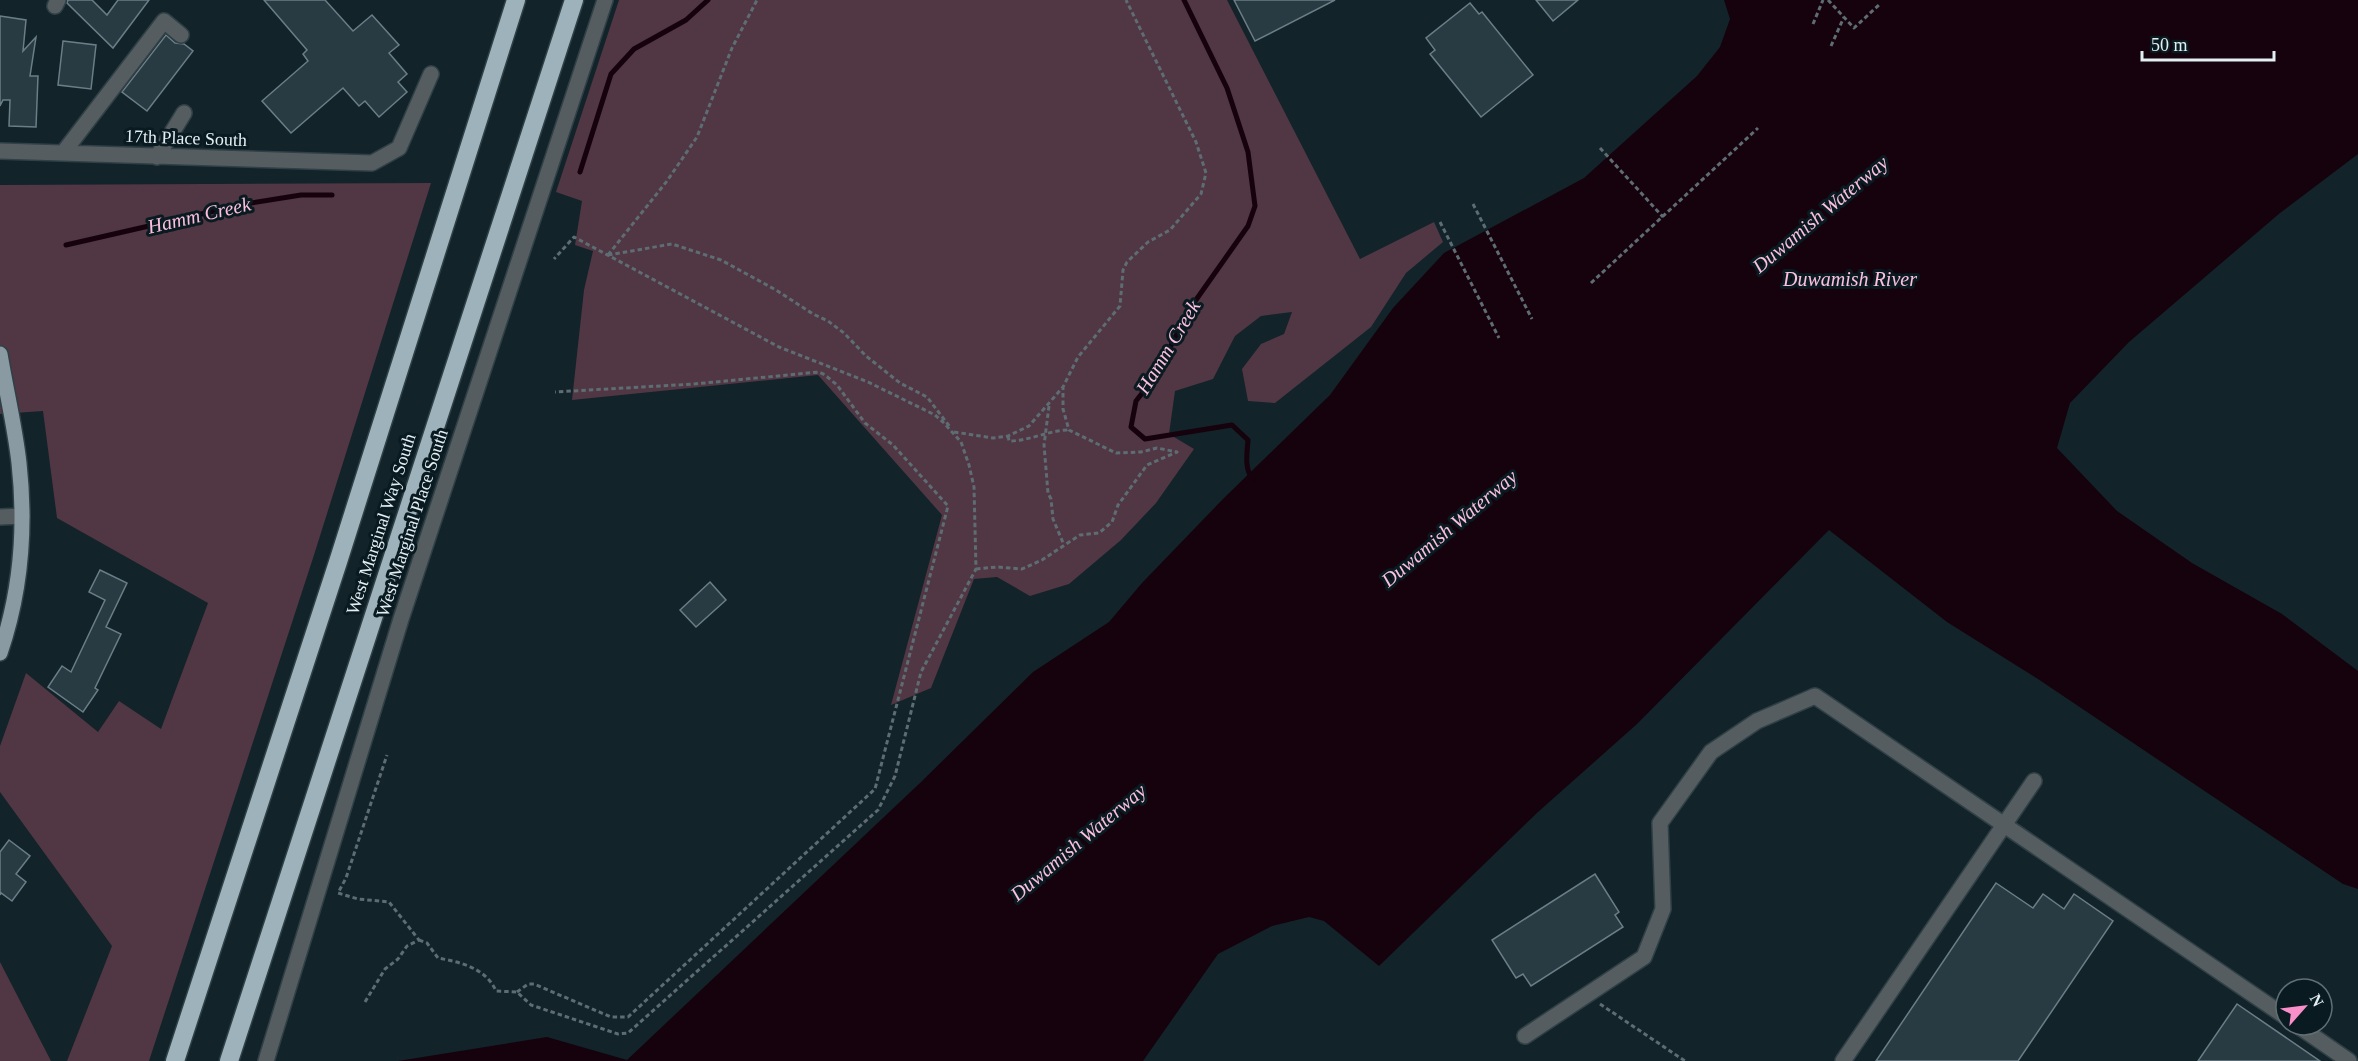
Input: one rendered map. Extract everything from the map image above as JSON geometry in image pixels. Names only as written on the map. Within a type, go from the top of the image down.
[{"type":"highway","name":"West Marginal Way South","points":[[176,1061],[338,562],[516,0]]},
{"type":"highway","name":"West Marginal Way South","points":[[230,1061],[574,0]]},
{"type":"main road","points":[[0,354],[19,462],[22,516],[22,546],[18,579],[0,653]]},
{"type":"street","name":"West Marginal Place South","points":[[266,1061],[401,619],[605,0]]},
{"type":"street","points":[[63,153],[164,21],[181,35]]},
{"type":"street","name":"17th Place South","points":[[0,151],[372,163],[399,148],[431,74]]},
{"type":"street","points":[[157,157],[184,113]]},
{"type":"street","points":[[0,517],[22,516]]},
{"type":"street","points":[[1525,1036],[1644,957],[1662,909],[1660,823],[1704,760],[1711,752],[1757,721],[1815,696],[2274,1009]]},
{"type":"street","points":[[1844,1061],[2034,781]]},
{"type":"street","points":[[2314,1037],[2349,1061]]},
{"type":"path","points":[[608,255],[667,181],[697,137],[732,48],[758,0]]},
{"type":"path","points":[[554,259],[574,237],[779,347],[868,381],[913,402],[935,415],[953,432],[976,437],[1008,436],[1029,426],[1063,387],[1078,357],[1120,306],[1123,270],[1127,262],[1148,242],[1164,235],[1182,218],[1201,194],[1204,183],[1206,173],[1192,134],[1126,0]]},
{"type":"path","points":[[1813,24],[1823,0]]},
{"type":"path","points":[[1828,0],[1854,28],[1881,3]]},
{"type":"path","points":[[1831,46],[1844,17]]},
{"type":"path","points":[[1591,283],[1758,128]]},
{"type":"path","points":[[1600,148],[1662,217]]},
{"type":"path","points":[[1473,204],[1532,319]]},
{"type":"path","points":[[1440,222],[1499,338]]},
{"type":"path","points":[[517,992],[531,1005],[618,1035],[628,1033],[878,810],[895,776],[921,672],[976,569],[974,487],[964,451],[942,414],[927,397],[900,383],[828,321],[721,260],[672,244],[608,255]]},
{"type":"path","points":[[387,755],[346,878],[338,893],[389,902],[419,940],[427,943],[438,958],[445,958],[480,970],[496,991],[517,992],[528,984],[534,984],[611,1017],[628,1017],[875,789],[948,506],[893,445],[865,423],[837,385],[819,372],[673,385],[555,392]]},
{"type":"path","points":[[1063,387],[1064,409],[1070,430]]},
{"type":"path","points":[[1049,405],[1045,435],[1048,493],[1051,499],[1053,519],[1065,545]]},
{"type":"path","points":[[976,569],[997,567],[1022,569],[1042,560],[1080,536],[1099,533],[1112,522],[1118,505],[1147,465],[1178,452],[1157,448],[1141,452],[1116,453],[1070,430],[1060,430],[1016,441],[1009,441],[1008,436]]},
{"type":"path","points":[[365,1002],[386,969],[398,959],[407,946],[419,940]]},
{"type":"path","points":[[1587,995],[1685,1061]]},
{"type":"shaded area","points":[[619,0],[1227,0],[1360,259],[1434,222],[1443,242],[1406,273],[1371,327],[1275,403],[1248,401],[1242,369],[1261,344],[1284,334],[1292,312],[1261,316],[1235,336],[1213,379],[1175,391],[1169,434],[1194,449],[1156,503],[1121,540],[1069,584],[1030,596],[997,577],[974,579],[931,688],[891,705],[942,515],[818,375],[572,400],[584,290],[593,251],[575,245],[582,201],[556,192]]},
{"type":"shaded area","points":[[431,183],[314,555],[149,1061],[67,1061],[112,946],[0,792],[0,746],[26,673],[98,732],[119,701],[161,729],[208,603],[57,518],[43,411],[0,414],[0,185]]},
{"type":"shaded area","points":[[0,962],[51,1061],[0,1061]]},
{"type":"water","name":"Duwamish River","points":[[1724,0],[2358,0],[2358,154],[2280,213],[2129,342],[2070,403],[2057,448],[2117,511],[2192,563],[2282,614],[2358,671],[2358,889],[2343,884],[2038,679],[1947,622],[1829,530],[1637,724],[1538,812],[1379,966],[1324,921],[1309,917],[1272,926],[1218,954],[1143,1061],[398,1061],[547,1037],[627,1060],[920,783],[1033,672],[1109,622],[1142,583],[1223,499],[1330,395],[1393,308],[1444,253],[1584,178],[1697,76],[1720,47],[1730,19]]},
{"type":"building","points":[[68,0],[92,0],[107,15],[118,0],[149,0],[113,48],[67,3]]},
{"type":"building","points":[[264,0],[325,0],[353,31],[372,15],[399,45],[389,53],[407,74],[398,82],[407,92],[379,117],[365,101],[359,106],[343,88],[291,133],[262,101],[308,61],[303,54],[307,50]]},
{"type":"building","points":[[1234,0],[1335,0],[1255,41]]},
{"type":"building","points":[[1536,0],[1578,0],[1553,21]]},
{"type":"building","points":[[1470,3],[1479,14],[1482,12],[1533,75],[1481,117],[1430,54],[1435,50],[1426,38]]},
{"type":"building","points":[[0,16],[26,20],[23,51],[36,37],[30,76],[38,76],[36,127],[9,126],[10,100],[3,100],[0,106]]},
{"type":"building","points":[[166,35],[175,43],[184,44],[193,51],[147,111],[122,92]]},
{"type":"building","points":[[63,41],[96,45],[91,89],[58,85]]},
{"type":"building","points":[[100,570],[127,583],[106,627],[121,634],[95,688],[98,690],[83,712],[48,687],[62,666],[71,672],[105,600],[89,592]]},
{"type":"building","points":[[710,582],[726,600],[696,627],[680,610]]},
{"type":"building","points":[[9,840],[30,856],[16,874],[26,882],[12,901],[1,893],[0,895],[0,852]]},
{"type":"building","points":[[1595,874],[1619,912],[1615,915],[1623,927],[1531,986],[1523,974],[1516,978],[1492,940]]},
{"type":"building","points":[[1996,883],[2033,908],[2043,894],[2064,909],[2074,894],[2113,921],[2018,1061],[1876,1061]]},
{"type":"building","points":[[2237,1004],[2274,1029],[2274,1037],[2285,1037],[2320,1061],[2198,1061]]},
{"type":"waterway","name":"Hamm Creek","points":[[580,172],[611,74],[634,49],[686,20],[708,0]]},
{"type":"waterway","name":"Hamm Creek","points":[[1184,0],[1227,88],[1248,152],[1255,206],[1248,226],[1191,307],[1154,378],[1136,401],[1131,427],[1145,439],[1232,425],[1248,440],[1247,466],[1253,480]]},
{"type":"waterway","name":"Hamm Creek","points":[[66,245],[245,204],[301,195],[332,195]]},
{"type":"water label","name":"Duwamish Waterway","points":[[1820,214]]},
{"type":"water label","name":"Duwamish Waterway","points":[[1449,528]]},
{"type":"water label","name":"Duwamish Waterway","points":[[1078,842]]}]
